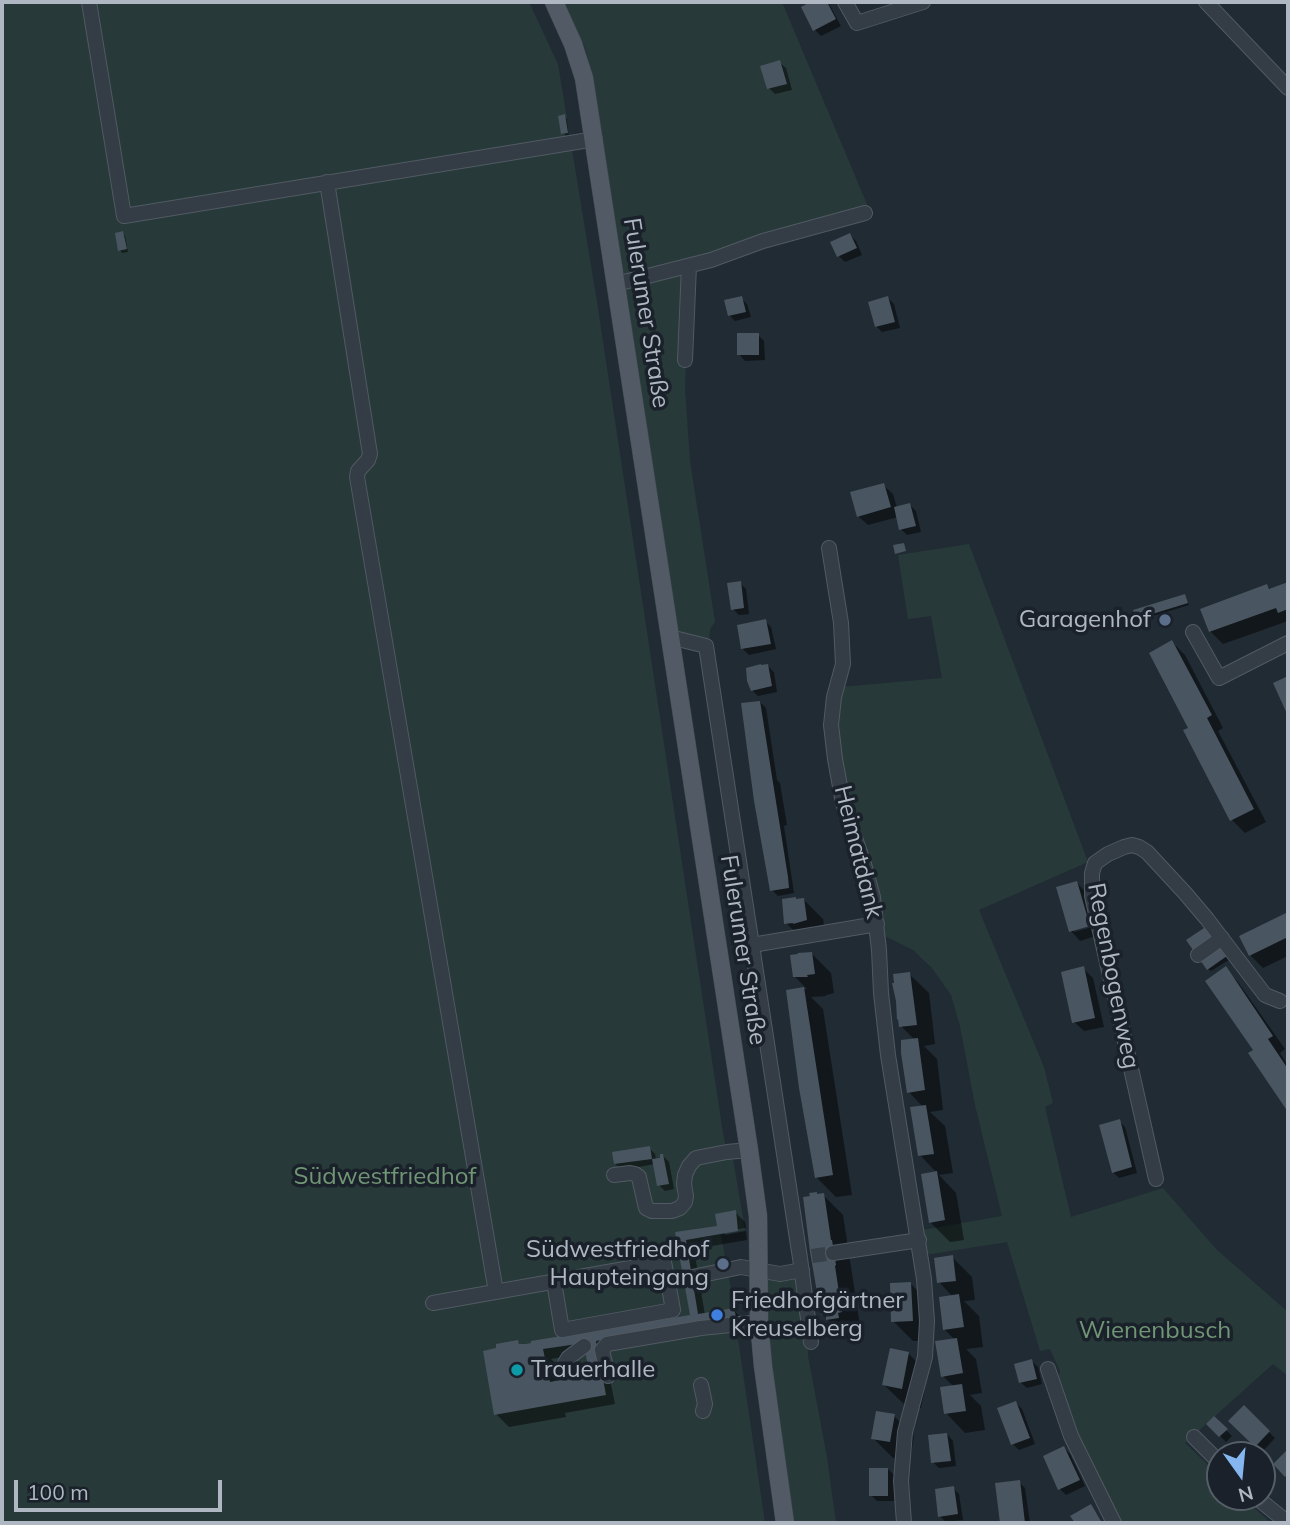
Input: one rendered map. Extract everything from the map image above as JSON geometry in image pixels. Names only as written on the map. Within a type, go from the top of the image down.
[{"type":"main road","name":"Fulerumer Straße","points":[[554,2],[573,44],[584,78],[595,139],[749,1150],[758,1216],[759,1322],[763,1366],[785,1523]]},
{"type":"street","points":[[89,2],[124,216],[595,139]]},
{"type":"street","points":[[845,2],[857,23],[923,2]]},
{"type":"street","points":[[1206,2],[1288,88]]},
{"type":"street","points":[[327,182],[370,454],[357,477],[496,1292]]},
{"type":"street","points":[[616,284],[690,266],[763,241],[865,213]]},
{"type":"street","points":[[685,359],[690,266]]},
{"type":"street","name":"Heimatdank","points":[[829,548],[841,623],[843,664],[834,697],[831,725],[835,759],[843,803],[873,897],[888,1055],[924,1279],[925,1357],[905,1432],[901,1481],[904,1523]]},
{"type":"street","points":[[1193,632],[1219,678],[1288,643]]},
{"type":"street","name":"Fulerumer Straße","points":[[670,637],[706,646],[752,945],[805,1261],[810,1336]]},
{"type":"street","name":"Regenbogenweg","points":[[1156,1179],[1092,896],[1095,863],[1124,847],[1139,847],[1185,892],[1265,995],[1284,1000]]},
{"type":"street","name":"Fulerumer Straße","points":[[752,945],[877,925]]},
{"type":"street","points":[[1198,955],[1222,938]]},
{"type":"street","points":[[614,1175],[635,1174],[639,1177],[646,1208],[652,1211],[672,1211],[685,1202],[685,1175],[696,1158],[749,1150]]},
{"type":"street","points":[[833,1253],[919,1240]]},
{"type":"street","points":[[668,1282],[741,1267],[780,1274],[805,1261]]},
{"type":"street","points":[[433,1303],[664,1262],[673,1310],[562,1330],[554,1282]]},
{"type":"street","points":[[565,1374],[568,1358],[596,1345],[701,1328],[759,1322]]},
{"type":"street","points":[[596,1345],[603,1350],[608,1376]]},
{"type":"street","points":[[1048,1368],[1071,1436],[1114,1523]]},
{"type":"street","points":[[701,1385],[705,1404],[703,1411]]},
{"type":"street","points":[[1194,1437],[1206,1449]]},
{"type":"street","points":[[1273,1511],[1288,1523]]},
{"type":"green space","name":"Südwestfriedhof","points":[[2,2],[529,2],[558,64],[597,302],[723,1133],[728,1159],[733,1159],[745,1230],[721,1235],[736,1316],[739,1316],[737,1332],[765,1523],[2,1523]]},
{"type":"green space","points":[[562,2],[782,2],[869,209],[682,273],[688,281],[685,388],[690,461],[715,622],[710,629],[709,645],[676,636],[593,78],[585,48]]},
{"type":"green space","name":"Wienenbusch","points":[[969,544],[1088,862],[979,910],[1044,1067],[1053,1103],[1045,1107],[1071,1217],[1163,1188],[1216,1249],[1288,1312],[1288,1376],[1273,1364],[1185,1443],[1206,1463],[1206,1511],[1258,1511],[1271,1523],[1117,1523],[1090,1471],[1057,1384],[1060,1371],[1050,1349],[1040,1351],[1007,1242],[925,1255],[922,1230],[1002,1216],[951,995],[932,968],[913,950],[883,935],[842,780],[835,724],[840,687],[942,678],[931,616],[908,619],[898,555]]},
{"type":"green space","points":[[765,1274],[801,1274],[808,1356],[836,1523],[793,1523],[765,1321]]},
{"type":"building","points":[[810,2],[827,2],[836,19],[813,31],[801,7]]},
{"type":"building","points":[[780,60],[787,84],[767,89],[760,66]]},
{"type":"building","points":[[565,114],[568,133],[561,134],[558,116]]},
{"type":"building","points":[[123,231],[127,249],[118,251],[115,233]]},
{"type":"building","points":[[850,233],[857,248],[837,257],[830,242]]},
{"type":"building","points":[[742,296],[746,312],[728,316],[724,300]]},
{"type":"building","points":[[888,296],[895,322],[875,327],[868,302]]},
{"type":"building","points":[[737,333],[759,333],[759,355],[737,355]]},
{"type":"building","points":[[884,483],[891,507],[857,517],[850,492]]},
{"type":"building","points":[[910,503],[916,526],[899,530],[894,507]]},
{"type":"building","points":[[904,543],[906,551],[895,554],[893,545]]},
{"type":"building","points":[[741,581],[744,608],[731,610],[727,583]]},
{"type":"building","points":[[1288,582],[1288,609],[1278,613],[1276,608],[1209,632],[1200,609],[1267,584],[1269,589]]},
{"type":"building","points":[[1185,594],[1188,603],[1136,619],[1133,610]]},
{"type":"building","points":[[766,619],[771,644],[741,649],[737,625]]},
{"type":"building","points":[[1172,640],[1212,715],[1207,718],[1254,809],[1230,821],[1183,730],[1188,728],[1149,653]]},
{"type":"building","points":[[768,664],[772,686],[751,691],[746,668]]},
{"type":"building","points":[[1288,676],[1288,716],[1273,683]]},
{"type":"building","points":[[760,701],[789,888],[770,891],[741,703]]},
{"type":"building","points":[[1077,881],[1090,926],[1069,932],[1056,887]]},
{"type":"building","points":[[804,898],[807,920],[784,924],[782,899]]},
{"type":"building","points":[[1288,912],[1288,937],[1249,956],[1239,936]]},
{"type":"building","points":[[1207,926],[1214,936],[1193,950],[1186,940]]},
{"type":"building","points":[[1221,946],[1227,956],[1207,970],[1200,960]]},
{"type":"building","points":[[812,952],[815,974],[793,977],[790,955]]},
{"type":"building","points":[[1084,966],[1095,1018],[1072,1023],[1061,972]]},
{"type":"building","points":[[1226,966],[1273,1036],[1268,1039],[1288,1069],[1288,1112],[1248,1053],[1253,1050],[1205,981]]},
{"type":"building","points":[[910,972],[917,1025],[899,1027],[893,974]]},
{"type":"building","points":[[804,987],[833,1175],[815,1178],[786,990]]},
{"type":"building","points":[[918,1038],[925,1090],[907,1093],[901,1040]]},
{"type":"building","points":[[926,1105],[934,1154],[918,1156],[910,1107]]},
{"type":"building","points":[[1120,1119],[1132,1167],[1112,1173],[1099,1125]]},
{"type":"building","points":[[650,1146],[652,1159],[614,1164],[612,1152]]},
{"type":"building","points":[[660,1154],[663,1154],[669,1184],[657,1186],[652,1159],[660,1158]]},
{"type":"building","points":[[937,1171],[945,1220],[929,1223],[921,1174]]},
{"type":"building","points":[[817,1192],[824,1193],[842,1312],[838,1313],[839,1318],[826,1320],[826,1315],[821,1315],[803,1197]]},
{"type":"building","points":[[736,1210],[738,1231],[686,1240],[698,1314],[734,1308],[736,1317],[596,1341],[606,1395],[494,1415],[483,1351],[496,1348],[496,1344],[518,1340],[519,1344],[526,1344],[690,1315],[675,1232],[717,1226],[715,1214]],"holes":[[[584,1343],[589,1374],[550,1382],[543,1349]]]},
{"type":"building","points":[[953,1255],[956,1281],[937,1283],[934,1258]]},
{"type":"building","points":[[911,1282],[913,1321],[891,1322],[890,1283]]},
{"type":"building","points":[[959,1294],[964,1327],[943,1330],[939,1297]]},
{"type":"building","points":[[957,1338],[963,1373],[941,1377],[935,1341]]},
{"type":"building","points":[[890,1348],[909,1352],[902,1389],[882,1385]]},
{"type":"building","points":[[1032,1359],[1037,1379],[1019,1383],[1014,1364]]},
{"type":"building","points":[[962,1384],[966,1411],[944,1414],[940,1387]]},
{"type":"building","points":[[1016,1401],[1030,1438],[1011,1445],[997,1408]]},
{"type":"building","points":[[1244,1405],[1270,1431],[1261,1441],[1249,1441],[1228,1421]]},
{"type":"building","points":[[876,1411],[895,1414],[890,1442],[871,1439]]},
{"type":"building","points":[[1214,1416],[1228,1429],[1219,1437],[1206,1424]]},
{"type":"building","points":[[947,1433],[951,1461],[931,1463],[928,1435]]},
{"type":"building","points":[[1064,1446],[1080,1480],[1058,1490],[1043,1456]]},
{"type":"building","points":[[1286,1451],[1288,1453],[1288,1473],[1285,1477],[1276,1467],[1276,1461]]},
{"type":"building","points":[[869,1468],[888,1468],[888,1496],[869,1496]]},
{"type":"building","points":[[1020,1480],[1025,1523],[1000,1523],[995,1483]]},
{"type":"building","points":[[954,1486],[958,1514],[938,1517],[935,1489]]},
{"type":"building","points":[[1091,1504],[1102,1523],[1075,1523],[1070,1516]]},
{"type":"tunnel","points":[[812,1256],[833,1253]]},
{"type":"place","name":"Garagenhof","points":[[1165,620]]},
{"type":"place","name":"Südwestfriedhof Haupteingang","points":[[723,1264]]},
{"type":"place","name":"Friedhofgärtner Kreuselberg","points":[[717,1315]]},
{"type":"place","name":"Trauerhalle","points":[[517,1370]]}]
